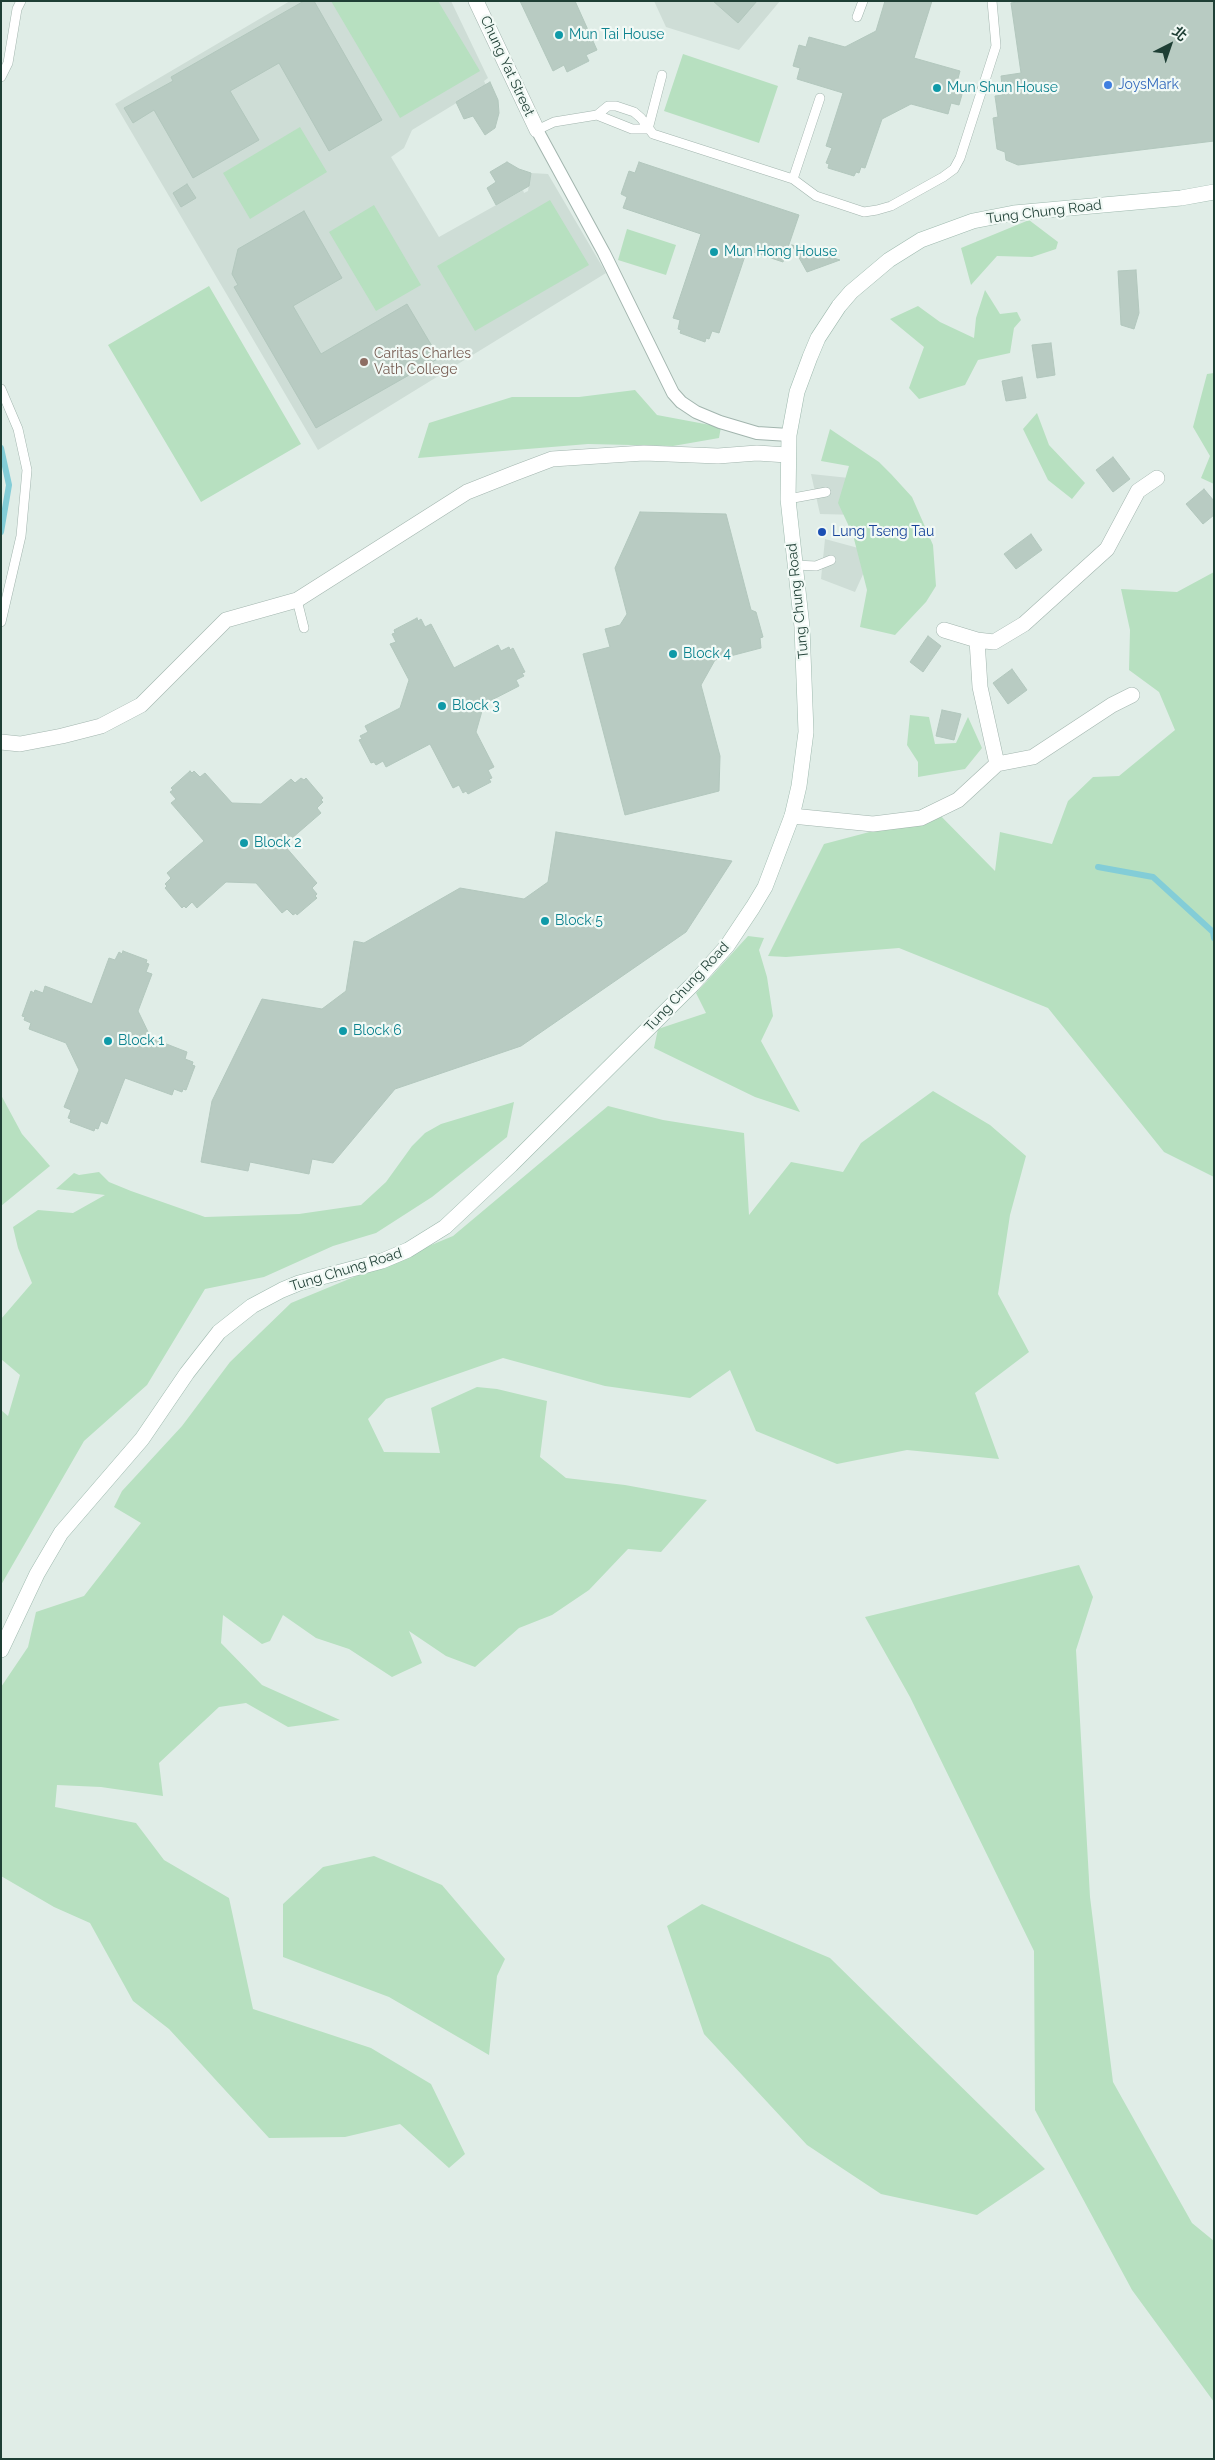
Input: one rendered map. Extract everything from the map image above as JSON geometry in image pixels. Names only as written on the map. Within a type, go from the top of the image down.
[{"type":"main road","name":"Chung Yat Street","points":[[476,1],[537,130]]},
{"type":"main road","name":"Tung Chung Road","points":[[1,1650],[37,1574],[61,1533],[142,1439],[186,1372],[219,1332],[265,1298],[299,1283],[396,1255],[434,1235],[456,1218],[712,964],[740,928],[765,887],[792,816],[803,758],[806,702],[802,627],[788,499],[787,455],[789,435],[804,373],[828,322],[851,292],[878,268],[910,246],[951,228],[1002,215],[1181,198],[1214,192]]},
{"type":"main road","points":[[1,742],[20,744],[101,726],[141,705],[226,620],[297,600],[467,492],[552,459],[644,453],[718,456],[757,453],[787,455]]},
{"type":"main road","points":[[944,630],[977,640],[994,642],[1024,624],[1107,549],[1138,491],[1157,478]]},
{"type":"main road","points":[[977,640],[980,652],[980,687],[997,764]]},
{"type":"main road","points":[[792,816],[873,824],[921,818],[958,800],[997,764],[1033,757],[1112,705],[1132,695]]},
{"type":"street","points":[[537,130],[604,253],[674,393],[681,402],[696,412],[720,422],[758,433],[789,435]]},
{"type":"lane","points":[[1,77],[8,63],[17,9],[21,1]]},
{"type":"lane","points":[[857,17],[862,1]]},
{"type":"lane","points":[[537,130],[554,122],[597,115],[608,106],[616,106],[634,112],[642,118],[653,134],[793,179],[816,196],[864,212],[891,206],[954,169],[960,158],[996,46],[992,1]]},
{"type":"lane","points":[[648,129],[662,75]]},
{"type":"lane","points":[[793,179],[820,98]]},
{"type":"lane","points":[[597,115],[610,122],[632,129],[648,129]]},
{"type":"lane","points":[[1,389],[18,429],[28,470],[21,536],[1,622]]},
{"type":"lane","points":[[788,499],[826,492]]},
{"type":"lane","points":[[795,565],[816,566],[831,560]]},
{"type":"lane","points":[[297,600],[304,628]]},
{"type":"shaded area","points":[[290,1],[451,1],[488,78],[484,81],[486,85],[412,130],[404,148],[391,157],[439,237],[523,190],[524,193],[528,191],[531,173],[548,174],[606,273],[318,450],[115,104]]},
{"type":"shaded area","points":[[654,1],[780,1],[739,50],[666,27]]},
{"type":"shaded area","points":[[811,474],[849,478],[859,515],[820,514]]},
{"type":"shaded area","points":[[825,539],[873,552],[855,592],[821,579]]},
{"type":"green space","points":[[331,1],[438,1],[480,71],[400,118]]},
{"type":"green space","points":[[683,54],[778,86],[759,143],[664,111]]},
{"type":"green space","points":[[300,127],[327,172],[250,219],[223,173]]},
{"type":"green space","points":[[550,200],[589,265],[475,331],[437,266]]},
{"type":"green space","points":[[374,205],[421,285],[376,311],[329,232]]},
{"type":"green space","points":[[1029,220],[1058,242],[1056,249],[1032,257],[997,256],[971,285],[961,248]]},
{"type":"green space","points":[[627,229],[676,245],[666,275],[618,260]]},
{"type":"green space","points":[[209,286],[301,444],[201,502],[108,345]]},
{"type":"green space","points":[[985,290],[1000,314],[1017,312],[1021,320],[1014,328],[1010,353],[978,360],[965,385],[919,399],[909,388],[924,347],[890,319],[918,306],[940,322],[974,338],[976,318]]},
{"type":"green space","points":[[1214,373],[1214,484],[1201,478],[1210,456],[1193,427],[1207,374]]},
{"type":"green space","points":[[635,390],[657,415],[721,427],[719,438],[673,446],[588,444],[418,458],[429,423],[512,397],[579,397]]},
{"type":"green space","points":[[1037,413],[1049,445],[1085,483],[1072,499],[1048,480],[1023,429]]},
{"type":"green space","points":[[830,429],[879,462],[912,497],[933,545],[936,586],[926,602],[895,635],[860,627],[867,590],[853,535],[838,503],[849,466],[821,461]]},
{"type":"green space","points":[[1214,572],[1214,1177],[1164,1152],[1048,1008],[899,948],[786,957],[768,956],[824,844],[877,830],[930,805],[995,871],[1000,832],[1052,844],[1068,801],[1093,777],[1119,776],[1175,730],[1159,692],[1129,670],[1130,630],[1121,589],[1177,592]]},
{"type":"green space","points":[[910,715],[929,717],[935,744],[956,743],[968,717],[982,748],[965,769],[918,777],[918,762],[907,745]]},
{"type":"green space","points":[[748,936],[764,938],[759,950],[767,977],[773,1016],[761,1041],[800,1112],[755,1097],[654,1048],[658,1029],[706,1013],[696,993]]},
{"type":"green space","points":[[933,1091],[990,1125],[1026,1156],[1010,1215],[998,1294],[1029,1352],[975,1393],[999,1459],[907,1450],[837,1464],[756,1431],[730,1370],[690,1398],[605,1386],[503,1358],[386,1399],[368,1419],[384,1452],[440,1453],[431,1408],[477,1387],[497,1389],[547,1401],[540,1457],[566,1478],[625,1485],[707,1500],[661,1552],[628,1549],[589,1590],[552,1615],[519,1628],[475,1667],[446,1656],[409,1631],[422,1663],[392,1677],[349,1649],[316,1638],[283,1615],[270,1641],[262,1644],[223,1615],[221,1643],[262,1685],[340,1720],[288,1727],[246,1703],[219,1707],[159,1763],[163,1796],[101,1787],[57,1785],[55,1807],[136,1823],[164,1860],[229,1898],[253,2009],[371,2048],[431,2084],[465,2154],[449,2168],[400,2124],[345,2137],[269,2138],[169,2029],[133,2001],[90,1923],[54,1907],[1,1876],[1,1687],[28,1647],[36,1612],[84,1596],[141,1523],[114,1507],[122,1491],[182,1426],[230,1362],[291,1303],[453,1236],[608,1106],[663,1120],[744,1133],[749,1215],[791,1162],[843,1172],[861,1143]]},
{"type":"green space","points":[[1,1095],[22,1134],[50,1166],[1,1206]]},
{"type":"green space","points":[[514,1102],[507,1137],[432,1197],[376,1233],[333,1246],[264,1277],[205,1289],[147,1385],[84,1441],[1,1585],[1,1410],[8,1416],[20,1375],[1,1359],[1,1319],[32,1283],[18,1248],[13,1227],[38,1210],[73,1213],[105,1195],[56,1189],[74,1173],[79,1175],[99,1172],[109,1182],[205,1217],[299,1214],[361,1205],[386,1182],[412,1146],[425,1133],[441,1124]]},
{"type":"green space","points":[[1079,1565],[1093,1597],[1076,1650],[1090,1897],[1113,2082],[1192,2223],[1214,2241],[1214,2402],[1132,2290],[1035,2110],[1034,1951],[910,1697],[865,1617]]},
{"type":"green space","points":[[374,1856],[442,1885],[505,1959],[497,1976],[489,2055],[389,1997],[283,1957],[283,1904],[323,1867]]},
{"type":"green space","points":[[702,1904],[830,1958],[1045,2169],[977,2215],[881,2194],[807,2145],[704,2034],[667,1926]]},
{"type":"building","points":[[304,1],[314,1],[382,120],[329,151],[279,63],[230,91],[259,140],[193,178],[154,110],[133,123],[124,108],[173,81],[171,77]]},
{"type":"building","name":"Mun Tai House","points":[[520,1],[575,1],[597,50],[586,55],[589,61],[567,72],[564,65],[553,71]]},
{"type":"building","points":[[713,1],[757,1],[738,23]]},
{"type":"building","name":"Mun Shun House","points":[[885,1],[932,1],[914,58],[960,71],[957,82],[965,84],[959,105],[951,103],[948,114],[911,104],[882,119],[865,168],[861,167],[859,173],[856,172],[854,176],[828,168],[829,164],[826,163],[832,148],[826,146],[843,93],[797,79],[800,68],[793,66],[799,45],[806,47],[809,37],[845,47],[876,31]]},
{"type":"building","name":"JoysMark","points":[[1023,1],[1214,1],[1214,141],[1018,165],[1006,160],[1005,152],[997,149],[993,118],[998,117],[995,96],[1003,95],[1001,76],[1021,73],[1011,3]]},
{"type":"building","points":[[490,82],[498,100],[499,113],[495,128],[485,135],[473,116],[464,119],[456,102]]},
{"type":"building","points":[[507,162],[531,173],[529,186],[496,205],[487,188],[496,182],[490,172]]},
{"type":"building","name":"Mun Hong House","points":[[639,162],[799,215],[783,262],[747,250],[719,333],[712,331],[709,339],[706,338],[705,342],[680,333],[681,330],[678,329],[680,320],[673,318],[701,234],[623,208],[627,197],[621,194],[629,171],[635,173]]},
{"type":"building","points":[[187,184],[196,198],[181,207],[173,193]]},
{"type":"building","points":[[304,211],[342,278],[293,306],[321,354],[407,304],[439,358],[316,428],[234,287],[238,285],[232,274],[238,249]]},
{"type":"building","points":[[792,245],[840,260],[807,272]]},
{"type":"building","points":[[1136,270],[1139,313],[1134,329],[1121,325],[1118,271]]},
{"type":"building","points":[[1051,343],[1055,375],[1037,378],[1032,345]]},
{"type":"building","points":[[1022,377],[1026,398],[1006,401],[1002,381]]},
{"type":"building","points":[[1113,457],[1130,479],[1113,492],[1096,470]]},
{"type":"building","points":[[1204,489],[1214,501],[1214,515],[1203,524],[1186,504]]},
{"type":"building","points":[[640,512],[726,514],[751,610],[756,612],[763,637],[760,638],[761,648],[715,660],[701,685],[720,756],[719,791],[625,815],[583,654],[610,647],[605,629],[620,625],[627,614],[615,568]]},
{"type":"building","points":[[1031,534],[1042,550],[1016,569],[1004,554]]},
{"type":"building","name":"Block 3","points":[[417,618],[418,621],[421,619],[425,627],[431,624],[454,668],[498,645],[501,651],[509,647],[510,650],[513,648],[525,672],[522,673],[524,676],[516,680],[519,686],[484,704],[476,732],[494,767],[488,770],[492,778],[489,779],[491,782],[468,794],[466,791],[463,793],[459,785],[453,788],[430,744],[386,767],[383,761],[376,765],[374,762],[371,763],[359,740],[362,739],[360,736],[368,732],[365,726],[400,708],[409,680],[390,644],[396,642],[392,634],[395,633],[394,630]]},
{"type":"building","points":[[928,636],[941,646],[923,672],[910,662]]},
{"type":"building","points":[[1012,669],[1027,690],[1008,704],[993,683]]},
{"type":"building","points":[[942,710],[961,714],[954,740],[936,736]]},
{"type":"building","name":"Block 2","points":[[190,771],[192,773],[194,771],[200,777],[205,773],[232,803],[261,804],[291,779],[295,783],[301,778],[304,780],[306,778],[323,798],[321,800],[323,802],[317,808],[321,813],[284,845],[317,883],[312,888],[317,894],[315,896],[317,898],[297,915],[296,913],[293,915],[287,909],[282,913],[256,883],[226,882],[197,908],[192,902],[186,908],[184,906],[182,908],[165,888],[167,886],[165,884],[171,878],[167,873],[204,841],[171,803],[176,799],[170,792],[173,790],[171,788]]},
{"type":"building","points":[[556,832],[732,861],[686,932],[521,1046],[395,1089],[333,1163],[312,1159],[309,1174],[250,1162],[248,1171],[201,1162],[212,1101],[262,999],[322,1009],[346,991],[354,941],[364,943],[460,888],[524,899],[548,882]]},
{"type":"building","name":"Block 1","points":[[123,951],[147,960],[146,963],[149,964],[146,972],[152,974],[138,1011],[151,1038],[187,1052],[185,1059],[193,1062],[192,1065],[195,1066],[186,1090],[183,1089],[182,1092],[174,1089],[172,1095],[125,1078],[107,1124],[101,1121],[98,1129],[95,1128],[94,1131],[70,1122],[71,1119],[68,1118],[71,1110],[64,1107],[79,1070],[66,1043],[29,1029],[31,1023],[24,1020],[25,1017],[22,1016],[31,991],[34,993],[35,990],[43,993],[45,986],[92,1004],[109,958],[115,960],[119,952],[122,954]]},
{"type":"waterway","points":[[1,448],[9,485],[1,532]]},
{"type":"waterway","points":[[1098,867],[1153,877],[1213,932],[1214,938]]},
{"type":"place","name":"Mun Tai House","points":[[559,35]]},
{"type":"place","name":"JoysMark","points":[[1108,85]]},
{"type":"place","name":"Mun Shun House","points":[[937,88]]},
{"type":"place","name":"Mun Hong House","points":[[714,252]]},
{"type":"place","name":"Caritas Charles Vath College","points":[[364,362]]},
{"type":"place","name":"Lung Tseng Tau","points":[[822,532]]},
{"type":"place","name":"Block 4","points":[[673,654]]},
{"type":"place","name":"Block 3","points":[[442,706]]},
{"type":"place","name":"Block 2","points":[[244,843]]},
{"type":"place","name":"Block 5","points":[[545,921]]},
{"type":"place","name":"Block 6","points":[[343,1031]]},
{"type":"place","name":"Block 1","points":[[108,1041]]}]
